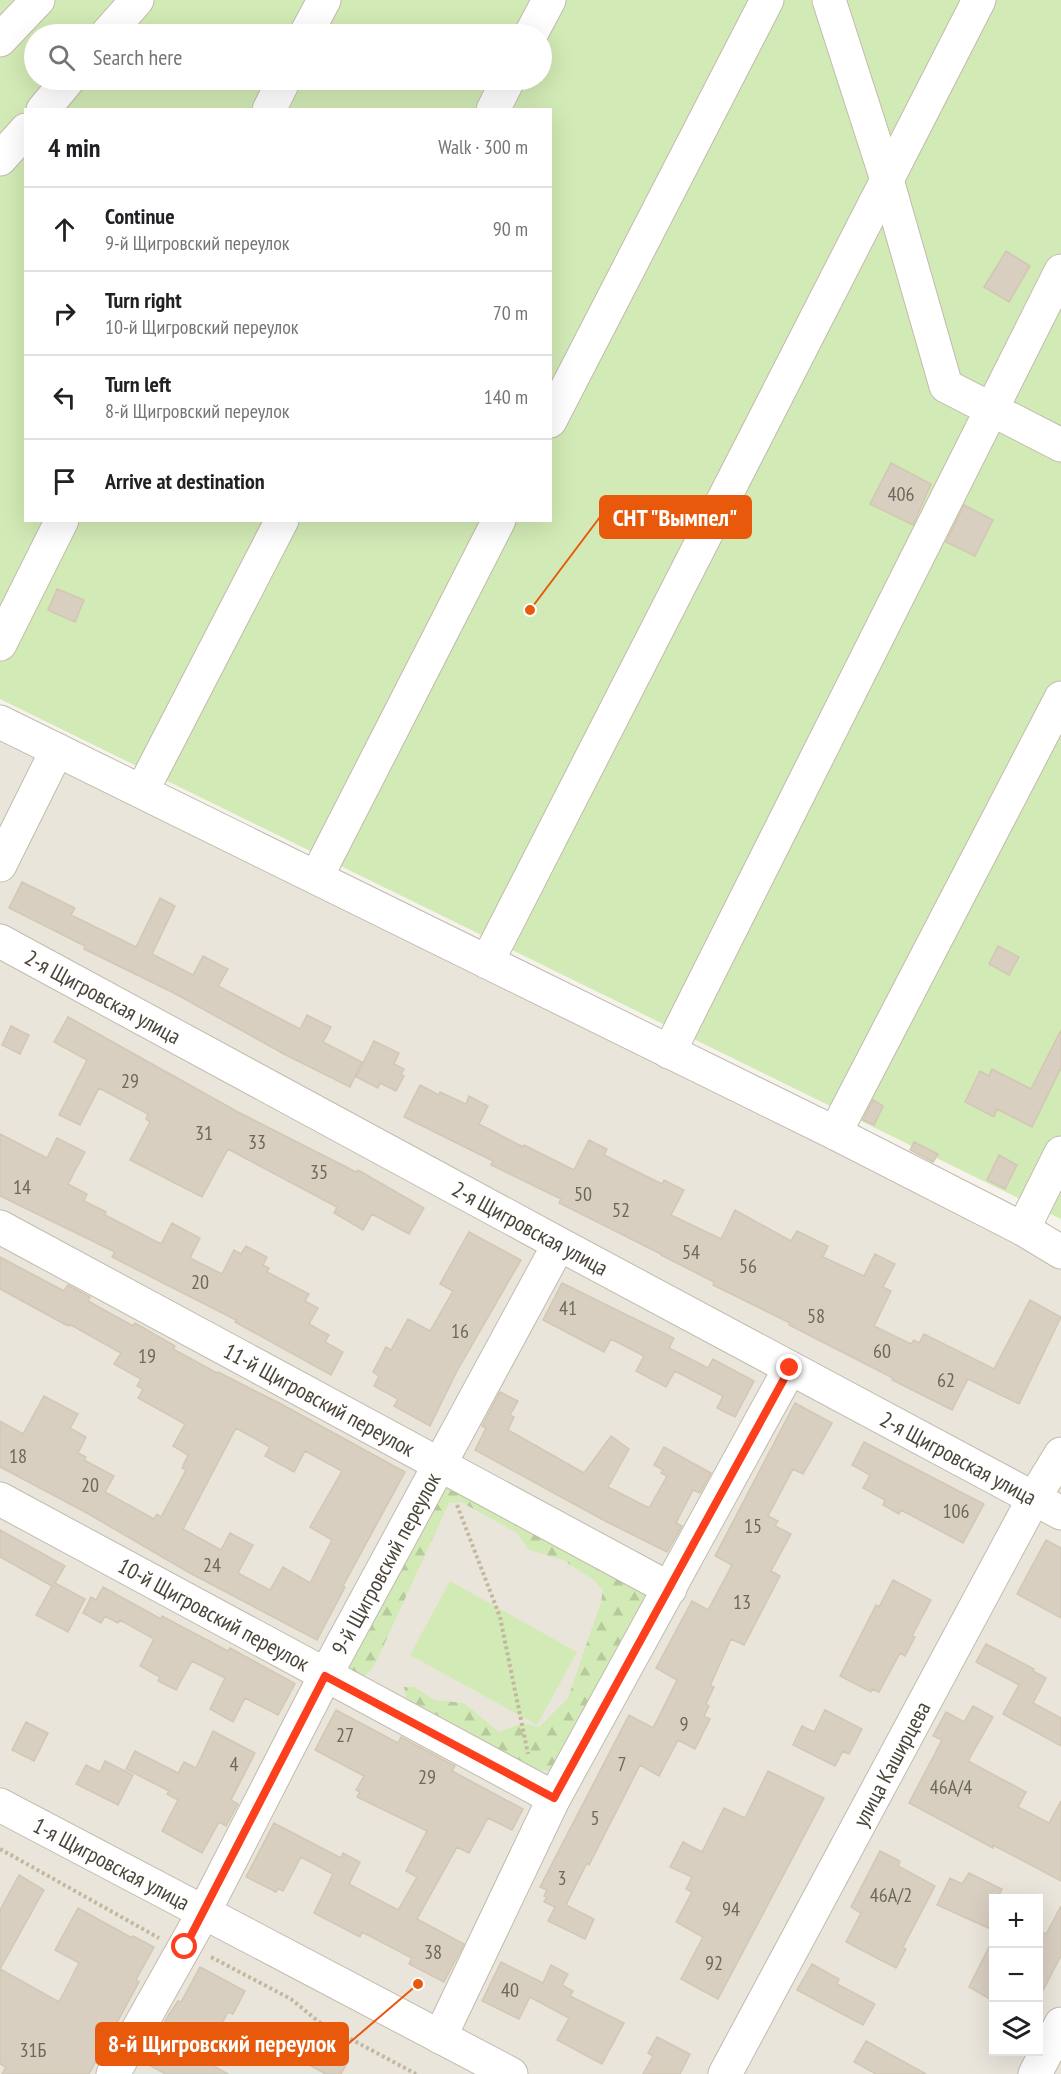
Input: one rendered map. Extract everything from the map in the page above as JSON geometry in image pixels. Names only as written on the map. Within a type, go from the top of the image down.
[{"type":"street","points":[[0,40],[38,0]]},
{"type":"street","points":[[116,24],[137,0]]},
{"type":"street","points":[[311,24],[324,0]]},
{"type":"street","points":[[536,24],[549,0]]},
{"type":"street","points":[[552,417],[767,0]]},
{"type":"street","points":[[829,0],[887,180],[946,386],[1061,445]]},
{"type":"street","points":[[488,962],[979,0]]},
{"type":"street","points":[[45,108],[60,90]]},
{"type":"street","points":[[270,108],[279,90]]},
{"type":"street","points":[[494,108],[503,90]]},
{"type":"street","points":[[0,159],[24,131]]},
{"type":"street","points":[[669,1052],[1061,271]]},
{"type":"street","points":[[0,644],[61,522]]},
{"type":"street","points":[[142,791],[281,522]]},
{"type":"street","points":[[316,876],[498,522]]},
{"type":"street","points":[[834,1133],[1061,698]]},
{"type":"street","points":[[0,722],[834,1133],[1023,1228],[1061,1252]]},
{"type":"street","points":[[0,865],[57,750]]},
{"type":"street","name":"2-я Щигровская улица","points":[[0,941],[1047,1506]]},
{"type":"street","points":[[1023,1228],[1061,1153]]},
{"type":"street","name":"11-й Щигровский переулок","points":[[0,1227],[670,1589]]},
{"type":"street","name":"9-й Щигровский переулок","points":[[113,2074],[204,1912],[325,1676],[559,1244]]},
{"type":"street","points":[[440,2037],[545,1794],[670,1589],[790,1368]]},
{"type":"street","name":"улица Каширцева","points":[[725,2074],[1047,1506],[1061,1454]]},
{"type":"street","name":"10-й Щигровский переулок","points":[[0,1499],[545,1794]]},
{"type":"street","name":"1-я Щигровская улица","points":[[0,1805],[511,2074]]},
{"type":"street","points":[[1046,2068],[1061,2024]]},
{"type":"path","points":[[441,1464],[500,1617],[545,1794]]},
{"type":"shaded area","points":[[0,728],[1061,1253],[1061,2074],[0,2074]]},
{"type":"green space","points":[[0,0],[1061,0],[1061,1219],[0,699]]},
{"type":"green space","points":[[440,1482],[645,1593],[639,1617],[551,1771],[538,1770],[406,1698],[404,1687],[415,1687],[434,1700],[464,1703],[499,1732],[522,1723],[539,1727],[568,1698],[601,1602],[603,1590],[595,1581],[563,1560],[529,1550],[517,1533],[461,1502],[449,1503],[375,1664],[363,1679],[345,1668]]},
{"type":"green space","points":[[450,1581],[577,1652],[537,1725],[410,1655]]},
{"type":"building","points":[[1006,251],[1030,266],[1009,302],[984,287]]},
{"type":"building","points":[[891,463],[931,484],[913,525],[870,504]]},
{"type":"building","points":[[964,505],[993,520],[975,556],[946,542]]},
{"type":"building","points":[[57,589],[84,600],[75,622],[48,610]]},
{"type":"building","points":[[22,882],[75,908],[71,915],[136,947],[160,898],[175,906],[152,954],[193,975],[203,956],[228,969],[218,986],[300,1029],[307,1015],[331,1027],[323,1042],[362,1062],[350,1087],[9,908]]},
{"type":"building","points":[[998,946],[1019,957],[1009,975],[989,964]]},
{"type":"building","points":[[68,1017],[238,1112],[356,1172],[358,1170],[424,1208],[409,1234],[372,1214],[363,1230],[334,1213],[337,1207],[228,1149],[202,1197],[130,1160],[150,1122],[146,1119],[148,1114],[99,1088],[80,1125],[59,1115],[87,1060],[54,1042]]},
{"type":"building","points":[[11,1026],[29,1035],[20,1054],[2,1045]]},
{"type":"building","points":[[1061,1030],[1061,1068],[1032,1127],[997,1109],[994,1117],[965,1102],[980,1071],[989,1076],[992,1069],[1031,1089]]},
{"type":"building","points":[[374,1041],[399,1053],[394,1064],[404,1069],[401,1074],[404,1076],[396,1091],[380,1083],[378,1088],[356,1077]]},
{"type":"building","points":[[420,1085],[439,1095],[440,1092],[466,1104],[469,1096],[488,1106],[479,1124],[574,1170],[589,1140],[607,1149],[604,1155],[662,1184],[664,1180],[684,1190],[671,1215],[721,1239],[735,1210],[791,1241],[797,1231],[828,1246],[823,1257],[864,1276],[875,1254],[895,1264],[883,1287],[891,1291],[874,1326],[911,1344],[914,1340],[919,1343],[924,1334],[994,1369],[1030,1300],[1061,1317],[1019,1404],[968,1379],[952,1410],[789,1325],[790,1323],[713,1285],[714,1282],[661,1254],[559,1203],[561,1199],[491,1165],[493,1161],[404,1117]]},
{"type":"building","points":[[873,1100],[883,1106],[874,1125],[863,1120]]},
{"type":"building","points":[[0,1134],[47,1158],[57,1138],[85,1152],[68,1184],[87,1194],[84,1201],[106,1212],[105,1215],[161,1244],[172,1223],[200,1238],[190,1258],[222,1274],[234,1250],[241,1254],[246,1246],[267,1257],[263,1265],[269,1268],[267,1272],[309,1294],[305,1301],[318,1308],[309,1324],[329,1335],[325,1342],[343,1352],[331,1375],[235,1322],[236,1320],[112,1257],[115,1252],[0,1196]]},
{"type":"building","points":[[914,1142],[938,1154],[933,1162],[910,1150]]},
{"type":"building","points":[[999,1155],[1017,1165],[1005,1189],[987,1180]]},
{"type":"building","points":[[469,1232],[521,1260],[457,1371],[430,1426],[394,1406],[398,1399],[374,1386],[379,1376],[373,1372],[386,1347],[391,1350],[408,1319],[430,1331],[453,1291],[440,1284]]},
{"type":"building","points":[[0,1257],[64,1291],[68,1285],[90,1297],[88,1301],[133,1326],[135,1323],[175,1346],[173,1349],[281,1404],[405,1472],[343,1586],[345,1587],[317,1640],[188,1572],[87,1513],[0,1467],[0,1421],[23,1434],[44,1396],[78,1414],[70,1428],[86,1437],[78,1453],[86,1457],[84,1460],[114,1476],[105,1492],[154,1519],[157,1514],[161,1517],[186,1470],[182,1468],[188,1455],[173,1446],[185,1424],[138,1398],[143,1389],[137,1386],[141,1379],[114,1364],[121,1353],[0,1289]],"holes":[[[236,1428],[270,1447],[265,1456],[294,1472],[305,1451],[342,1471],[310,1527],[332,1540],[310,1583],[283,1567],[270,1590],[238,1573],[253,1545],[230,1533],[221,1550],[183,1529]]]},
{"type":"building","points":[[562,1283],[674,1338],[669,1348],[708,1368],[713,1359],[754,1381],[735,1417],[717,1408],[723,1396],[675,1371],[666,1387],[636,1371],[644,1356],[611,1339],[604,1352],[543,1320]]},
{"type":"building","points":[[500,1392],[518,1401],[510,1415],[514,1417],[508,1430],[584,1473],[611,1436],[629,1449],[608,1487],[649,1508],[667,1476],[661,1473],[663,1470],[654,1465],[664,1447],[711,1473],[700,1493],[693,1490],[676,1523],[682,1526],[667,1552],[475,1450],[486,1428],[482,1426]]},
{"type":"building","points":[[795,1403],[832,1423],[803,1474],[793,1469],[768,1516],[778,1521],[775,1526],[791,1534],[771,1571],[780,1576],[744,1645],[731,1639],[710,1686],[714,1687],[706,1704],[709,1706],[704,1716],[710,1719],[695,1749],[678,1740],[659,1776],[640,1765],[589,1865],[587,1863],[566,1905],[594,1919],[585,1939],[548,1921],[555,1907],[544,1902],[547,1890],[540,1887],[629,1715],[653,1728],[677,1680],[656,1668],[692,1601],[708,1610],[732,1565],[715,1556]]},
{"type":"building","points":[[864,1442],[984,1504],[963,1543],[901,1510],[899,1514],[883,1505],[885,1500],[863,1488],[870,1475],[852,1465]]},
{"type":"building","points":[[0,1530],[65,1566],[55,1583],[85,1599],[68,1632],[36,1615],[52,1586],[0,1557]]},
{"type":"building","points":[[1046,1540],[1061,1548],[1061,1618],[1017,1594]]},
{"type":"building","points":[[893,1580],[931,1600],[912,1636],[915,1637],[905,1656],[900,1653],[879,1692],[872,1689],[871,1692],[840,1676],[876,1605],[879,1607]]},
{"type":"building","points":[[103,1587],[161,1619],[162,1616],[228,1651],[230,1648],[294,1683],[278,1715],[245,1698],[233,1722],[210,1709],[225,1678],[192,1661],[176,1690],[158,1681],[160,1677],[140,1666],[154,1639],[120,1620],[118,1623],[105,1616],[101,1623],[83,1613],[91,1597],[96,1600]]},
{"type":"building","points":[[986,1644],[1034,1669],[1033,1671],[1046,1678],[1033,1703],[1061,1718],[1061,1746],[1003,1714],[1019,1685],[976,1662]]},
{"type":"building","points":[[973,1706],[993,1717],[968,1761],[1026,1792],[1018,1807],[1049,1823],[1061,1801],[1061,1881],[909,1803],[942,1740],[933,1736],[946,1712],[964,1722]]},
{"type":"building","points":[[336,1710],[398,1743],[401,1737],[455,1766],[452,1771],[523,1809],[512,1830],[488,1818],[469,1853],[457,1847],[417,1919],[464,1944],[444,1982],[409,1964],[412,1958],[362,1932],[360,1937],[314,1913],[333,1874],[301,1857],[283,1891],[278,1888],[276,1892],[246,1877],[274,1823],[341,1858],[343,1853],[360,1862],[349,1884],[398,1910],[417,1877],[406,1871],[427,1831],[357,1797],[360,1792],[356,1790],[364,1776],[315,1750]]},
{"type":"building","points":[[825,1710],[862,1729],[849,1754],[843,1751],[835,1766],[793,1745],[802,1726],[814,1732]]},
{"type":"building","points":[[26,1722],[48,1733],[34,1761],[12,1750]]},
{"type":"building","points":[[213,1731],[255,1753],[231,1800],[238,1804],[226,1826],[219,1822],[202,1853],[162,1831],[178,1800],[167,1794],[169,1791],[126,1769],[135,1751],[178,1773],[184,1762],[196,1768]]},
{"type":"building","points":[[105,1761],[133,1775],[118,1805],[76,1784],[86,1765],[100,1772]]},
{"type":"building","points":[[768,1771],[824,1798],[718,1999],[681,1979],[703,1937],[676,1922],[692,1892],[686,1889],[692,1877],[670,1867],[683,1842],[702,1852],[724,1808],[745,1818]]},
{"type":"building","points":[[880,1851],[900,1861],[898,1866],[935,1886],[903,1947],[906,1949],[896,1968],[846,1942],[861,1913],[851,1907]]},
{"type":"building","points":[[969,1873],[1002,1889],[1000,1894],[989,1894],[989,1928],[937,1905],[950,1878],[962,1884]]},
{"type":"building","points":[[19,1875],[44,1890],[0,1969],[0,1910]]},
{"type":"building","points":[[1061,1906],[1061,1956],[1043,1990],[1043,1932],[1046,1934]]},
{"type":"building","points":[[78,1908],[132,1938],[133,1936],[154,1947],[136,1980],[139,1982],[89,2074],[2,2074],[6,2067],[0,2064],[0,1969],[59,2002],[79,1963],[55,1950]]},
{"type":"building","points":[[989,1947],[989,1999],[969,1987]]},
{"type":"building","points":[[501,1962],[543,1983],[551,1965],[568,1974],[562,1985],[573,1991],[570,1996],[624,2023],[602,2064],[557,2040],[569,2018],[530,1997],[519,2019],[482,2001]]},
{"type":"building","points":[[812,1964],[839,1979],[837,1984],[875,2004],[863,2025],[797,1990]]},
{"type":"building","points":[[200,1967],[245,1991],[233,2014],[228,2012],[203,2060],[228,2074],[166,2074],[143,2062],[168,2016],[178,2001],[181,2002]]},
{"type":"building","points":[[307,2028],[348,2050],[343,2059],[348,2061],[341,2074],[326,2074],[292,2056]]},
{"type":"building","points":[[657,2037],[690,2054],[680,2074],[643,2074],[653,2056],[648,2053]]},
{"type":"building","points":[[866,2041],[926,2074],[876,2074],[854,2062]]},
{"type":"place","name":"СНТ \"Вымпел\"","points":[[530,610]]},
{"type":"place","name":"8-й Щигровский переулок","points":[[418,1984]]},
{"type":"route","points":[[185,1947],[325,1676],[554,1798],[790,1368]]}]
